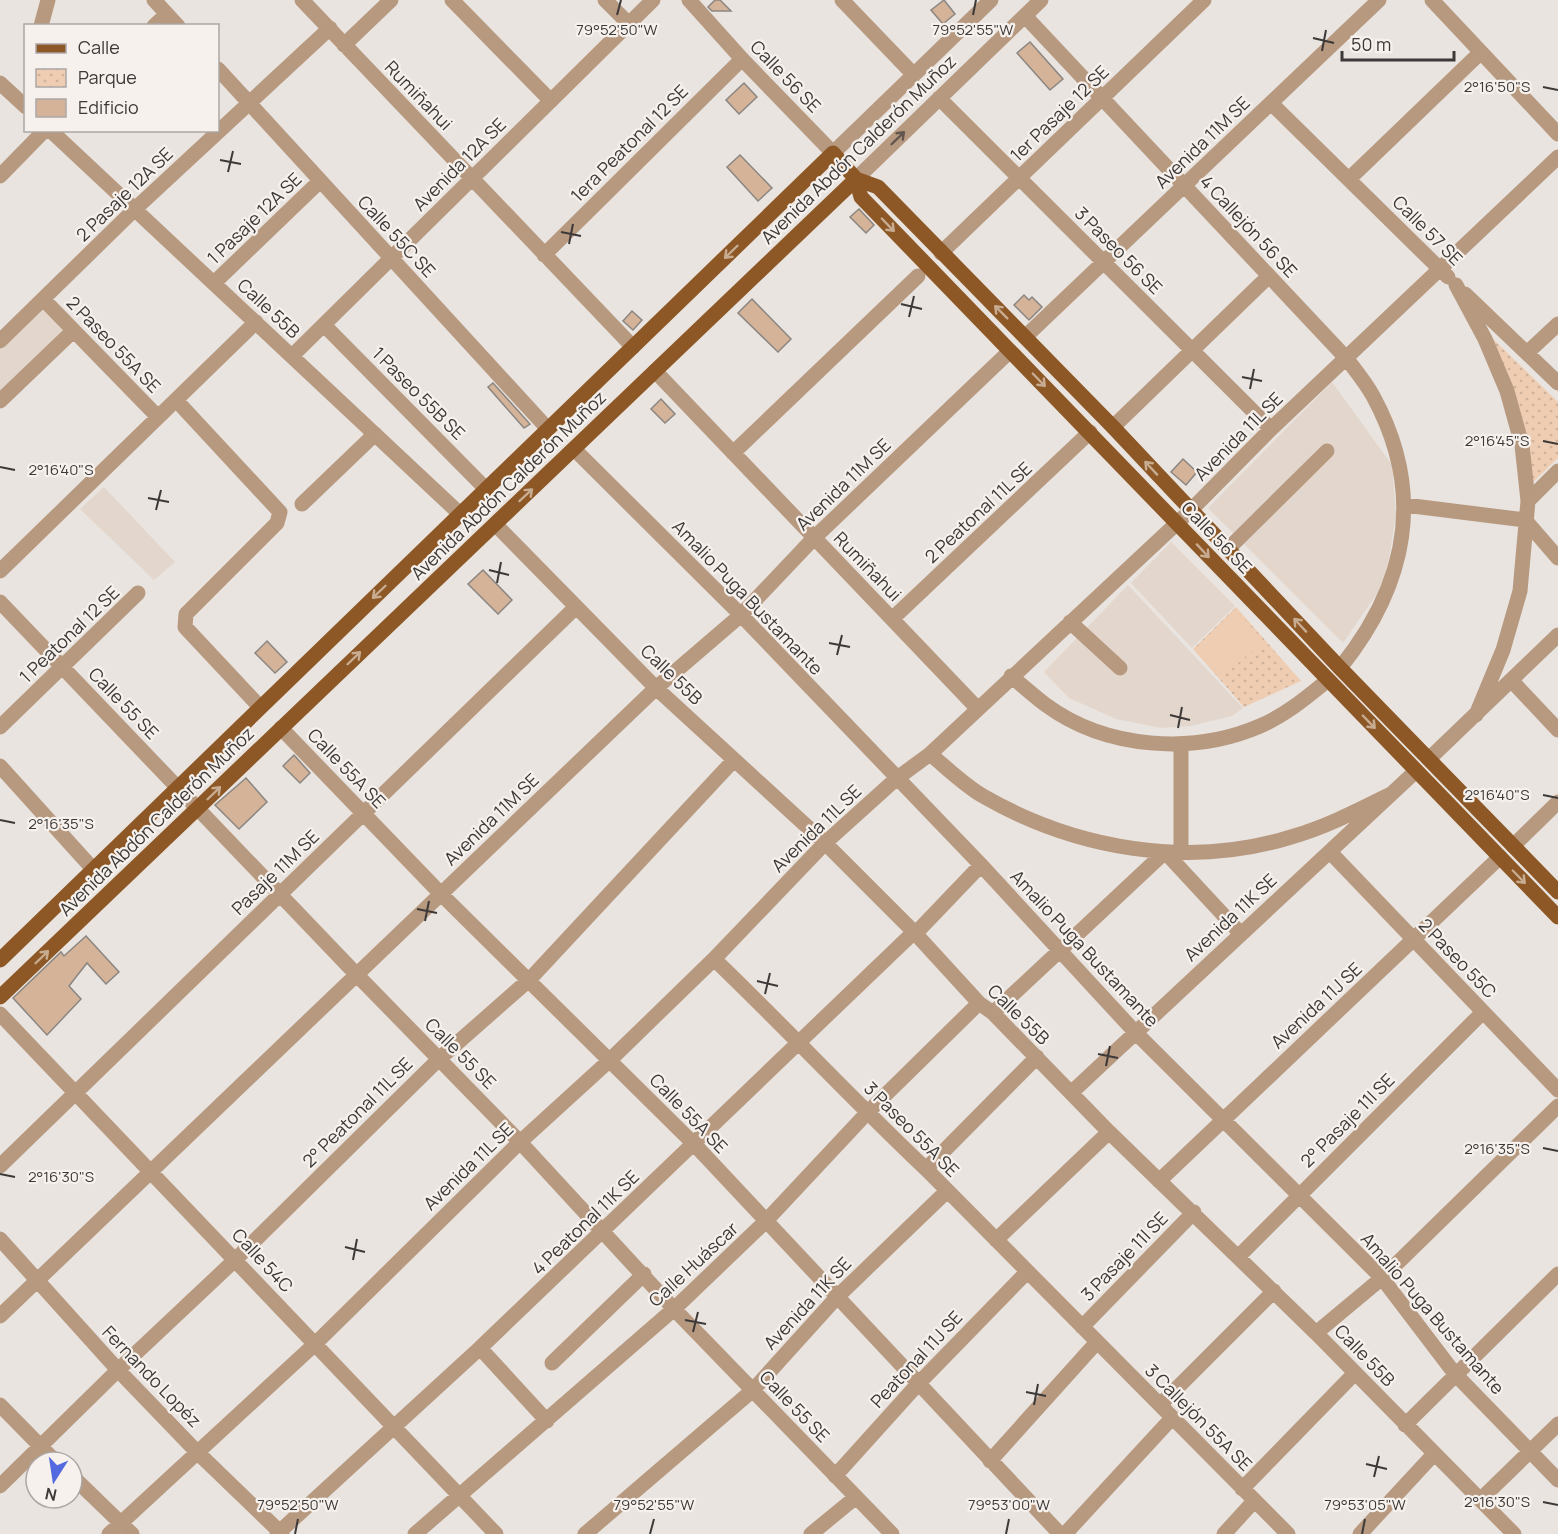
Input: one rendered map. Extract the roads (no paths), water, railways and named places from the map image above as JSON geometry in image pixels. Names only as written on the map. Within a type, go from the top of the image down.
[{"type":"main road","name":"Calle 56 SE","points":[[833,153],[856,179],[861,197],[1558,917]]},
{"type":"main road","name":"Avenida Abdón Calderón Muñoz","points":[[0,960],[833,153]]},
{"type":"main road","name":"Calle 56 SE","points":[[856,179],[878,187],[1113,427],[1340,668],[1558,892]]},
{"type":"main road","name":"Avenida Abdón Calderón Muñoz","points":[[0,997],[856,179]]},
{"type":"street","points":[[42,24],[48,0]]},
{"type":"street","points":[[154,0],[176,24]]},
{"type":"street","name":"Rumiñahui","points":[[302,0],[633,347]]},
{"type":"street","points":[[344,45],[391,0]]},
{"type":"street","points":[[452,0],[551,101]]},
{"type":"street","points":[[605,0],[629,24]]},
{"type":"street","name":"Avenida 12A SE","points":[[292,356],[653,0]]},
{"type":"street","name":"Calle 56 SE","points":[[689,0],[742,59],[833,153]]},
{"type":"street","points":[[842,0],[914,75]]},
{"type":"street","name":"Avenida Abdón Calderón Muñoz","points":[[856,179],[1041,0]]},
{"type":"street","name":"1er Pasaje 12 SE","points":[[941,253],[1204,0]]},
{"type":"street","name":"Avenida 11M SE","points":[[1025,337],[1379,0]]},
{"type":"street","points":[[1432,0],[1558,134]]},
{"type":"street","name":"Avenida Abdón Calderón Muñoz","points":[[833,153],[989,1]]},
{"type":"street","points":[[156,24],[167,14]]},
{"type":"street","name":"4 Callejón 56 SE","points":[[1025,16],[1347,359],[1373,395],[1391,436],[1405,505],[1397,563],[1384,601],[1365,636],[1340,668]]},
{"type":"street","name":"2 Pasaje 12A SE","points":[[219,131],[330,28]]},
{"type":"street","points":[[1349,179],[1481,52]]},
{"type":"street","name":"1era Peatonal 12 SE","points":[[544,255],[742,59]]},
{"type":"street","name":"Calle 55C SE","points":[[219,70],[548,429]]},
{"type":"street","points":[[0,83],[24,105]]},
{"type":"street","name":"3 Paseo 56 SE","points":[[939,98],[1271,429]]},
{"type":"street","name":"Calle 57 SE","points":[[1271,103],[1558,383]]},
{"type":"street","points":[[0,176],[43,132]]},
{"type":"street","name":"Calle 55B","points":[[53,132],[460,514]]},
{"type":"street","name":"2 Pasaje 12A SE","points":[[0,341],[218,132]]},
{"type":"street","name":"Avenida 11L SE","points":[[109,1534],[196,1451],[315,1344],[520,1142],[610,1060],[714,959],[825,843],[896,779],[930,754],[1191,510],[1271,429],[1441,271],[1558,157]]},
{"type":"street","name":"1 Pasaje 12A SE","points":[[214,283],[320,181]]},
{"type":"street","points":[[734,453],[918,276]]},
{"type":"street","points":[[1113,427],[1269,276]]},
{"type":"street","points":[[1456,285],[1485,339],[1507,391],[1522,445],[1528,501],[1520,591],[1503,650],[1476,715]]},
{"type":"street","name":"2 Paseo 55A SE","points":[[43,299],[72,332],[157,416]]},
{"type":"street","points":[[0,571],[256,322]]},
{"type":"street","points":[[1528,352],[1558,324]]},
{"type":"street","name":"1 Paseo 55B SE","points":[[324,325],[486,489]]},
{"type":"street","points":[[0,401],[72,332]]},
{"type":"street","name":"Avenida 11M SE","points":[[0,1316],[656,688],[741,615],[814,538],[1010,351]]},
{"type":"street","name":"Rumiñahui","points":[[655,371],[978,709]]},
{"type":"street","points":[[176,400],[280,512],[277,523],[186,614],[185,627],[260,707]]},
{"type":"street","name":"2 Peatonal 11L SE","points":[[892,620],[1090,432]]},
{"type":"street","points":[[302,504],[375,434]]},
{"type":"street","name":"Amalio Puga Bustamante","points":[[574,449],[741,615],[981,865],[1135,1032],[1382,1278],[1455,1374],[1558,1480]]},
{"type":"street","points":[[1228,549],[1328,451]]},
{"type":"street","points":[[1528,501],[1558,471]]},
{"type":"street","points":[[1405,505],[1525,520],[1558,558]]},
{"type":"street","name":"Calle 55B","points":[[495,524],[656,688],[825,843],[915,933],[979,1003],[993,1013],[1109,1132],[1239,1256],[1514,1534]]},
{"type":"street","name":"1 Peatonal 12 SE","points":[[0,727],[63,669],[138,593]]},
{"type":"street","name":"Calle 55 SE","points":[[0,602],[520,1142],[674,1309],[892,1534]]},
{"type":"street","name":"Pasaje 11M SE","points":[[0,1166],[576,607]]},
{"type":"street","points":[[1070,622],[1120,668]]},
{"type":"street","points":[[1429,759],[1558,635]]},
{"type":"street","points":[[1011,676],[1047,706],[1089,728],[1134,741],[1181,744],[1222,739],[1261,726],[1296,706],[1328,680]]},
{"type":"street","points":[[1511,681],[1558,730]]},
{"type":"street","name":"Calle 55A SE","points":[[281,728],[441,894],[530,979],[695,1145],[1060,1534]]},
{"type":"street","points":[[1181,744],[1181,853]]},
{"type":"street","points":[[930,754],[982,795],[1039,824],[1101,844],[1165,852],[1236,849],[1290,838],[1341,819],[1391,794]]},
{"type":"street","name":"2° Peatonal 11L SE","points":[[0,1486],[118,1370],[236,1259],[439,1059],[530,979],[734,760]]},
{"type":"street","points":[[0,766],[93,869]]},
{"type":"street","name":"Avenida 11K SE","points":[[1072,1092],[1416,771]]},
{"type":"street","points":[[1512,846],[1558,802]]},
{"type":"street","points":[[1165,852],[1241,934]]},
{"type":"street","points":[[993,1013],[1165,852]]},
{"type":"street","name":"2 Paseo 55C","points":[[1330,852],[1558,1090]]},
{"type":"street","name":"Avenida 11J SE","points":[[1159,1180],[1500,857]]},
{"type":"street","name":"4 Peatonal 11K SE","points":[[280,1533],[695,1145],[800,1041],[915,933],[981,865]]},
{"type":"street","name":"3 Paseo 55A SE","points":[[714,959],[800,1041],[867,1113],[926,1169],[1082,1327]]},
{"type":"street","name":"Calle Huáscar","points":[[416,1534],[674,1309],[765,1222],[867,1113],[979,1003]]},
{"type":"street","name":"2° Pasaje 11I SE","points":[[1239,1256],[1483,1012]]},
{"type":"street","name":"Calle 54C","points":[[0,1014],[496,1534]]},
{"type":"street","points":[[926,1169],[1036,1057]]},
{"type":"street","points":[[1316,1333],[1382,1278],[1558,1106]]},
{"type":"street","points":[[996,1240],[1109,1132]]},
{"type":"street","name":"Avenida 11K SE","points":[[585,1534],[753,1390],[838,1296],[948,1191]]},
{"type":"street","name":"3 Pasaje 11I SE","points":[[1082,1327],[1194,1212]]},
{"type":"street","name":"Fernando Lopéz","points":[[0,1239],[118,1370],[280,1533]]},
{"type":"street","name":"Peatonal 11J SE","points":[[835,1476],[918,1384],[1027,1272]]},
{"type":"street","points":[[552,1363],[644,1274]]},
{"type":"street","points":[[1405,1425],[1558,1274]]},
{"type":"street","points":[[1160,1405],[1274,1291]]},
{"type":"street","name":"3 Callejón 55A SE","points":[[1082,1327],[1288,1534]]},
{"type":"street","points":[[990,1461],[1097,1342]]},
{"type":"street","points":[[480,1348],[547,1421]]},
{"type":"street","points":[[1242,1489],[1354,1373]]},
{"type":"street","points":[[0,1405],[43,1450]]},
{"type":"street","points":[[1065,1534],[1172,1418]]},
{"type":"street","points":[[1480,1500],[1558,1424]]},
{"type":"street","points":[[1360,1534],[1434,1454]]},
{"type":"street","points":[[84,1487],[132,1534]]},
{"type":"street","points":[[811,1534],[856,1497]]},
{"type":"street","points":[[1224,1534],[1254,1501]]}]
